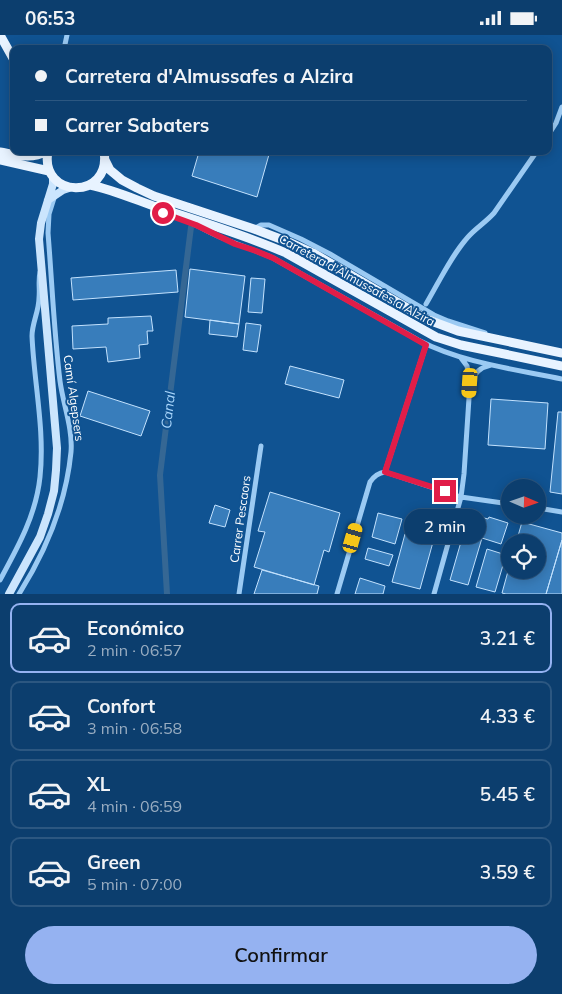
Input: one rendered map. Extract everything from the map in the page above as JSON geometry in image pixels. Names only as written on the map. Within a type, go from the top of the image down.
[{"type":"main road","points":[[0,35],[10,53]]},
{"type":"main road","points":[[14,155],[24,157],[41,155]]},
{"type":"main road","points":[[10,594],[40,537],[54,491],[57,448],[40,231],[43,214],[53,184],[47,155]]},
{"type":"main road","points":[[90,185],[98,179],[103,170],[104,156]]},
{"type":"main road","name":"Carretera d'Almussafes a Alzira","points":[[104,156],[110,170],[137,189],[291,243],[313,253],[426,319],[458,331],[562,353]]},
{"type":"main road","points":[[0,160],[51,174],[58,182],[68,187]]},
{"type":"main road","name":"Carretera d'Almussafes a Alzira","points":[[68,187],[76,189],[90,185],[106,188],[144,203],[263,243],[306,263],[436,337],[460,345],[562,366]]},
{"type":"main road","points":[[48,201],[68,187]]},
{"type":"street","points":[[552,129],[562,107]]},
{"type":"street","points":[[426,304],[443,274],[468,237],[494,213],[534,155]]},
{"type":"street","name":"Camí Algepsers","points":[[19,594],[37,564],[62,504],[68,479],[71,450],[70,433],[58,364],[48,233],[49,214],[55,195]]},
{"type":"street","name":"Carretera d'Almussafes a Alzira","points":[[144,203],[228,241],[273,258],[426,345],[460,357],[562,379]]},
{"type":"street","points":[[0,579],[16,552],[30,522],[40,477],[41,451],[32,333],[39,299],[38,279],[42,264]]},
{"type":"street","points":[[385,472],[426,345]]},
{"type":"street","points":[[435,594],[461,497],[464,474],[470,383],[467,366],[460,357]]},
{"type":"street","points":[[470,383],[477,371],[486,366],[494,365]]},
{"type":"street","name":"Carrer Pescaors","points":[[239,594],[261,446]]},
{"type":"street","points":[[337,594],[370,482],[379,473],[385,472],[461,497],[501,503]]},
{"type":"street","points":[[546,509],[562,512]]},
{"type":"building","points":[[198,155],[269,155],[257,197],[192,176]]},
{"type":"building","points":[[190,269],[245,276],[239,324],[185,317]]},
{"type":"building","points":[[176,270],[178,292],[73,300],[71,278]]},
{"type":"building","points":[[251,278],[265,279],[262,313],[248,312]]},
{"type":"building","points":[[151,316],[153,331],[147,331],[148,344],[139,345],[140,358],[108,362],[106,347],[73,349],[72,326],[108,324],[108,318]]},
{"type":"building","points":[[210,320],[239,324],[237,337],[209,334]]},
{"type":"building","points":[[246,323],[261,325],[257,352],[243,350]]},
{"type":"building","points":[[290,366],[344,380],[339,398],[285,384]]},
{"type":"building","points":[[88,391],[150,411],[141,436],[80,416]]},
{"type":"building","points":[[491,399],[548,403],[545,449],[488,445]]},
{"type":"building","points":[[558,412],[562,412],[562,494],[550,492]]},
{"type":"building","points":[[270,492],[340,513],[329,552],[324,550],[314,585],[254,567],[265,532],[258,531]]},
{"type":"building","points":[[215,505],[230,510],[225,527],[209,523]]},
{"type":"building","points":[[378,513],[402,519],[395,544],[372,537]]},
{"type":"building","points":[[469,514],[488,519],[489,517],[501,521],[501,524],[508,524],[504,534],[501,534],[501,544],[482,538],[468,585],[450,580]]},
{"type":"building","points":[[521,524],[529,524],[562,533],[562,540],[546,594],[502,593],[506,579],[546,579],[546,534],[519,534]]},
{"type":"building","points":[[405,534],[433,542],[420,589],[392,582]]},
{"type":"building","points":[[562,540],[562,594],[546,594]]},
{"type":"building","points":[[368,548],[393,555],[389,566],[365,559]]},
{"type":"building","points":[[487,549],[501,553],[501,572],[495,592],[476,587]]},
{"type":"building","points":[[262,570],[319,586],[317,594],[254,594]]},
{"type":"building","points":[[360,578],[385,586],[383,594],[355,594]]},
{"type":"waterway","name":"Canal","points":[[167,594],[160,475],[191,227]]},
{"type":"route","points":[[163,213],[273,258],[426,345],[385,472],[445,491]]}]
